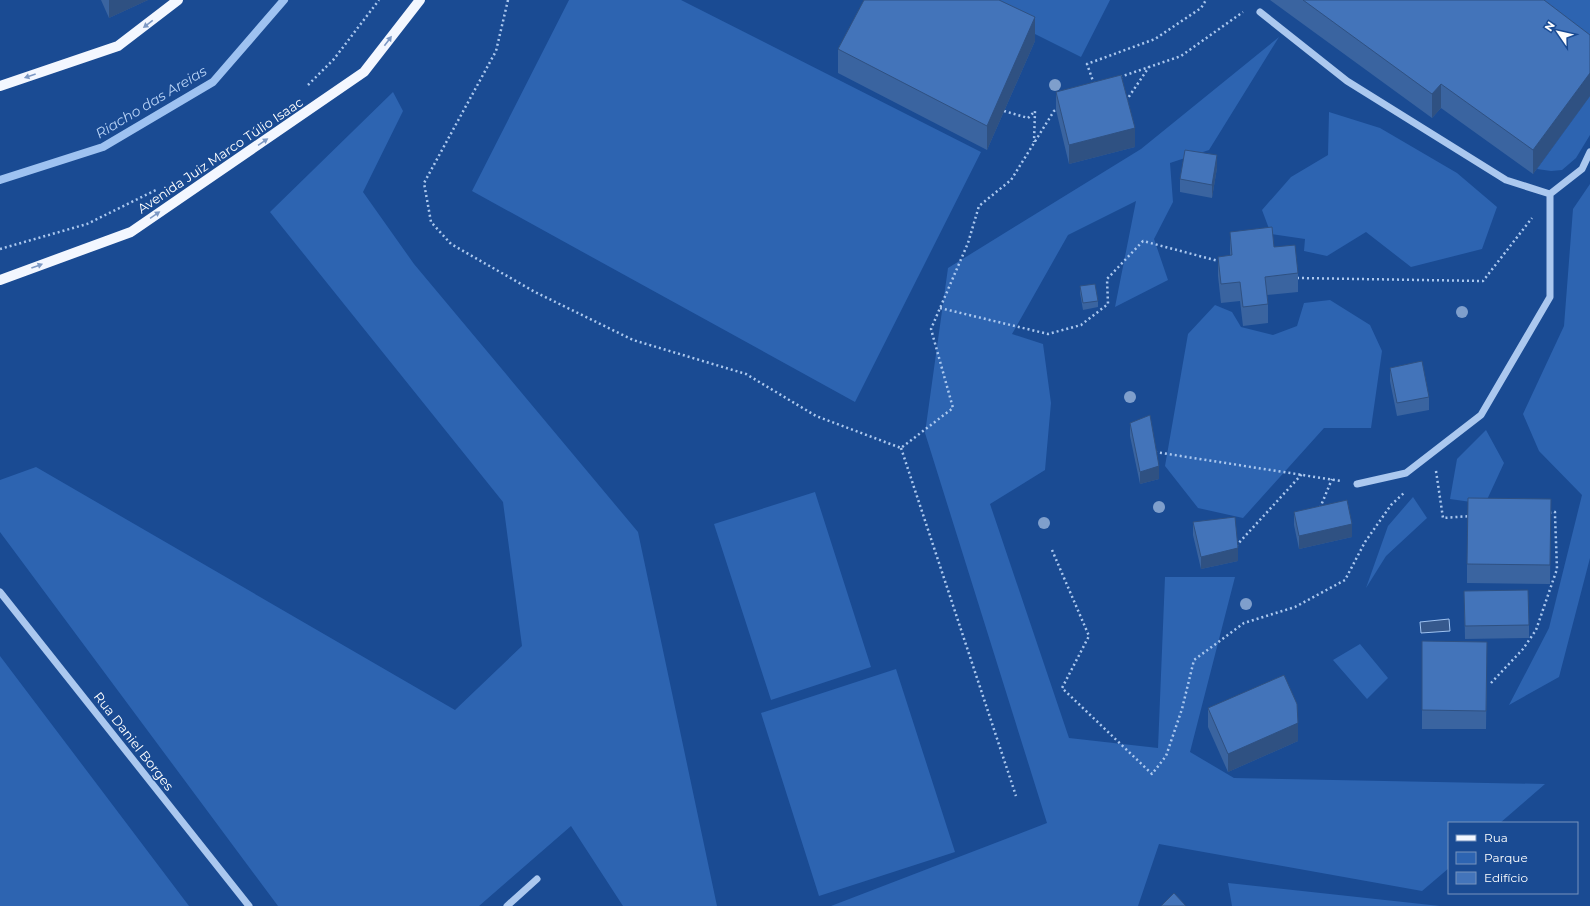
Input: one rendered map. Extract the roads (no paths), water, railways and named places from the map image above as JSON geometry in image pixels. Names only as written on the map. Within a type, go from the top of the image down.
[{"type":"main road","points":[[0,86],[118,46],[178,0]]},
{"type":"main road","name":"Avenida Juiz Marco Túlio Isaac","points":[[0,280],[131,232],[364,72],[420,0]]},
{"type":"street","points":[[1260,12],[1347,82],[1506,180],[1550,194]]},
{"type":"street","points":[[1550,194],[1582,169],[1590,152]]},
{"type":"street","points":[[1357,484],[1406,474],[1481,415],[1550,297],[1550,194]]},
{"type":"street","name":"Rua Daniel Borges","points":[[0,592],[249,906]]},
{"type":"street","points":[[507,906],[537,879]]},
{"type":"waterway","name":"Riacho das Areias","points":[[0,180],[103,147],[213,82],[284,0]]}]
